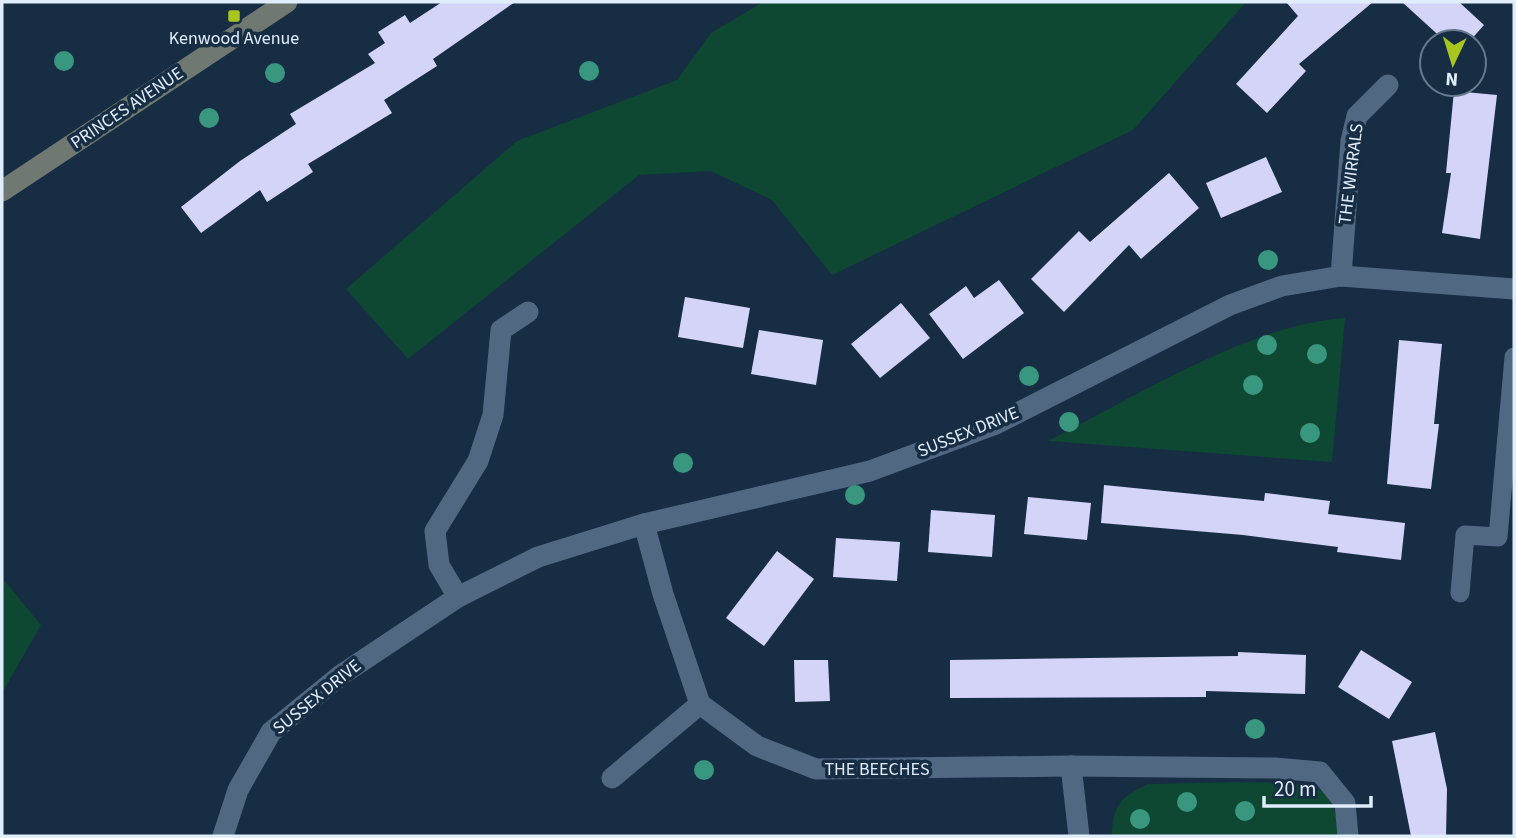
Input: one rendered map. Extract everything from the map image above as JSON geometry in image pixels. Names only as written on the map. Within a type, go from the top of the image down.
[{"type":"street","name":"PRINCES AVENUE","points":[[2,191],[287,2]]},
{"type":"street","name":"THE WIRRALS","points":[[1341,276],[1351,141],[1357,116],[1388,85]]},
{"type":"street","name":"SUSSEX DRIVE","points":[[223,836],[238,790],[271,732],[341,675],[458,597],[538,557],[644,524],[870,471],[996,424],[1108,364],[1230,305],[1282,286],[1341,276],[1514,289]]},
{"type":"street","points":[[458,597],[439,565],[435,531],[478,461],[493,415],[501,330],[528,312]]},
{"type":"street","points":[[612,778],[701,704],[663,594],[644,524]]},
{"type":"street","name":"THE BEECHES","points":[[701,704],[757,746],[816,769],[1071,766],[1275,768],[1320,772],[1345,803],[1348,836]]},
{"type":"street","points":[[1071,766],[1079,836]]},
{"type":"lane","points":[[1460,593],[1465,535],[1498,537],[1514,358]]},
{"type":"green space","points":[[763,2],[1246,2],[1133,130],[832,275],[772,200],[711,171],[639,175],[408,359],[346,289],[517,141],[677,80],[711,33]]},
{"type":"green space","points":[[1345,318],[1332,462],[1048,441],[1154,385],[1232,348],[1308,323]]},
{"type":"green space","points":[[2,578],[41,625],[2,693]]},
{"type":"green space","points":[[1263,782],[1317,788],[1323,792],[1334,809],[1338,836],[1112,836],[1114,816],[1120,803],[1148,784]]},
{"type":"building","points":[[442,2],[515,2],[433,59],[437,66],[384,100],[392,113],[308,164],[313,172],[267,202],[260,190],[201,233],[181,207],[240,161],[296,124],[290,114],[375,63],[368,54],[385,43],[378,32],[405,15],[410,23]]},
{"type":"building","points":[[1286,2],[1373,2],[1299,64],[1306,71],[1267,113],[1236,84],[1298,16]]},
{"type":"building","points":[[1402,2],[1459,2],[1484,25],[1481,28],[1431,28]]},
{"type":"building","points":[[1488,94],[1497,95],[1480,239],[1442,233],[1451,173],[1446,173],[1453,98],[1488,98]]},
{"type":"building","points":[[1266,157],[1282,192],[1221,218],[1206,183]]},
{"type":"building","points":[[1169,173],[1199,208],[1141,259],[1129,245],[1064,312],[1031,279],[1079,231],[1090,242]]},
{"type":"building","points":[[999,280],[1024,313],[963,359],[929,314],[966,286],[974,298]]},
{"type":"building","points":[[685,297],[750,308],[743,348],[678,337]]},
{"type":"building","points":[[901,303],[930,338],[880,378],[851,344]]},
{"type":"building","points":[[759,330],[823,340],[816,385],[751,374]]},
{"type":"building","points":[[1399,340],[1442,344],[1434,424],[1439,424],[1431,489],[1387,484]]},
{"type":"building","points":[[1104,485],[1264,501],[1265,493],[1330,501],[1328,514],[1405,523],[1401,560],[1337,552],[1338,547],[1243,535],[1101,523]]},
{"type":"building","points":[[1028,497],[1091,503],[1087,540],[1024,534]]},
{"type":"building","points":[[931,510],[995,515],[992,557],[928,552]]},
{"type":"building","points":[[836,538],[900,542],[897,581],[833,577]]},
{"type":"building","points":[[777,551],[814,579],[764,646],[726,618]]},
{"type":"building","points":[[1361,650],[1412,682],[1389,719],[1338,687]]},
{"type":"building","points":[[1238,652],[1306,655],[1305,694],[1206,691],[1206,697],[950,698],[950,660],[1238,656]]},
{"type":"building","points":[[794,660],[828,660],[830,701],[795,702]]},
{"type":"building","points":[[1435,732],[1447,789],[1446,836],[1411,836],[1392,741]]},
{"type":"place","name":"Kenwood Avenue","points":[[234,16]]}]
